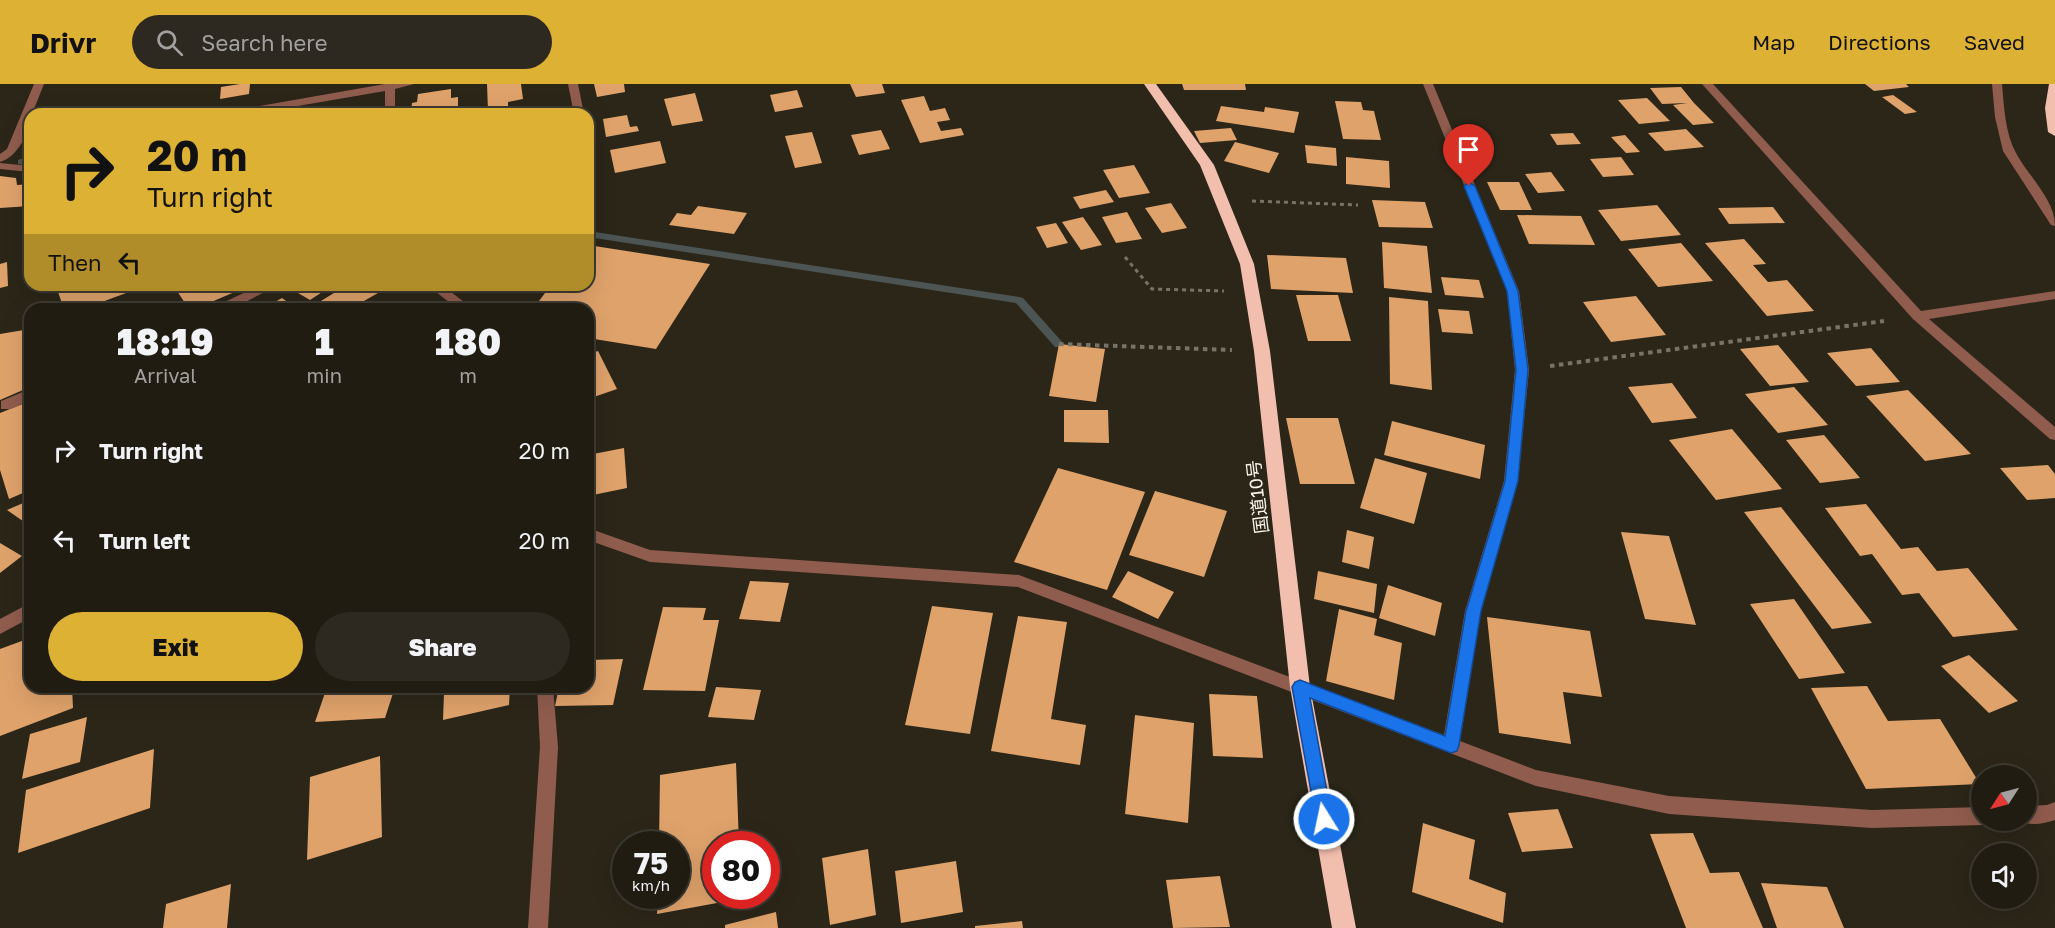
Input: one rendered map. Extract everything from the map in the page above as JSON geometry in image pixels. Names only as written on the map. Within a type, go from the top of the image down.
[{"type":"highway","name":"国道10号","points":[[1150,84],[1207,165],[1247,264],[1262,351],[1300,687],[1344,928]]},
{"type":"highway","points":[[2055,84],[2051,120],[2055,132]]},
{"type":"street","points":[[29,108],[39,84]]},
{"type":"street","points":[[266,108],[409,84]]},
{"type":"street","points":[[573,84],[578,108]]},
{"type":"street","points":[[1428,84],[1513,291],[1522,370],[1511,481],[1473,611],[1451,745]]},
{"type":"street","points":[[1707,84],[1918,316],[2055,435]]},
{"type":"street","points":[[1997,84],[2000,117],[2009,151],[2055,222]]},
{"type":"street","points":[[390,86],[390,108]]},
{"type":"street","points":[[12,151],[24,121]]},
{"type":"street","points":[[0,159],[12,151],[24,149]]},
{"type":"street","points":[[0,166],[24,168]]},
{"type":"street","points":[[234,303],[259,291]]},
{"type":"street","points":[[442,291],[458,303]]},
{"type":"street","points":[[1918,316],[2055,295]]},
{"type":"street","points":[[6,405],[24,397]]},
{"type":"street","points":[[594,536],[650,556],[1019,581],[1536,777],[1669,805],[1872,819],[1971,816]]},
{"type":"street","points":[[0,627],[24,613]]},
{"type":"street","points":[[538,928],[549,747],[545,693]]},
{"type":"street","points":[[2037,814],[2055,811]]},
{"type":"path","points":[[1221,200],[1358,205]]},
{"type":"path","points":[[1125,257],[1152,289],[1251,292]]},
{"type":"path","points":[[1522,370],[1918,316]]},
{"type":"path","points":[[1059,344],[1262,351]]},
{"type":"building","points":[[250,84],[249,94],[220,99],[221,87]]},
{"type":"building","points":[[487,84],[521,84],[523,99],[508,102],[508,108],[488,108]]},
{"type":"building","points":[[594,84],[624,84],[625,92],[597,97]]},
{"type":"building","points":[[850,84],[882,84],[885,93],[856,97]]},
{"type":"building","points":[[1182,84],[1245,84],[1246,90],[1184,90]]},
{"type":"building","points":[[1865,84],[1906,84],[1909,87],[1874,91]]},
{"type":"building","points":[[1681,87],[1714,123],[1693,125],[1673,105],[1687,103],[1662,104],[1650,88]]},
{"type":"building","points":[[451,89],[451,98],[458,97],[458,108],[412,108],[412,103],[417,102],[418,94]]},
{"type":"building","points":[[797,90],[803,107],[775,112],[770,95]]},
{"type":"building","points":[[695,93],[703,121],[672,126],[664,99]]},
{"type":"building","points":[[1893,95],[1917,112],[1905,114],[1882,97]]},
{"type":"building","points":[[924,96],[930,111],[945,108],[950,120],[937,122],[941,131],[961,128],[964,135],[920,143],[901,100]]},
{"type":"building","points":[[1647,98],[1670,121],[1639,124],[1618,100]]},
{"type":"building","points":[[1335,101],[1361,102],[1363,110],[1374,111],[1381,140],[1343,139]]},
{"type":"building","points":[[1221,106],[1264,112],[1265,107],[1299,112],[1294,133],[1216,121]]},
{"type":"building","points":[[627,115],[630,127],[637,126],[639,131],[606,137],[603,119]]},
{"type":"building","points":[[1231,128],[1237,140],[1200,143],[1194,131]]},
{"type":"building","points":[[1686,129],[1704,147],[1665,151],[1648,133]]},
{"type":"building","points":[[881,130],[890,149],[859,155],[851,135]]},
{"type":"building","points":[[812,132],[822,163],[795,168],[785,136]]},
{"type":"building","points":[[1573,133],[1581,144],[1557,145],[1550,134]]},
{"type":"building","points":[[1625,135],[1640,152],[1626,153],[1611,137]]},
{"type":"building","points":[[660,141],[666,163],[615,173],[610,150]]},
{"type":"building","points":[[1235,142],[1279,153],[1269,173],[1224,161]]},
{"type":"building","points":[[1305,145],[1336,148],[1337,166],[1307,163]]},
{"type":"building","points":[[1346,157],[1389,161],[1390,188],[1346,184]]},
{"type":"building","points":[[1621,157],[1634,175],[1603,177],[1590,159]]},
{"type":"building","points":[[1134,165],[1150,193],[1119,198],[1103,170]]},
{"type":"building","points":[[1551,172],[1565,191],[1538,193],[1525,174]]},
{"type":"building","points":[[0,176],[16,178],[17,185],[24,184],[24,206],[0,208]]},
{"type":"building","points":[[1487,182],[1519,182],[1532,210],[1500,210]]},
{"type":"building","points":[[1106,190],[1114,202],[1080,209],[1073,197]]},
{"type":"building","points":[[1372,200],[1425,202],[1433,228],[1379,227]]},
{"type":"building","points":[[1171,203],[1187,228],[1162,233],[1145,208]]},
{"type":"building","points":[[1657,205],[1681,235],[1621,241],[1598,210]]},
{"type":"building","points":[[698,206],[747,213],[734,234],[669,225],[677,213],[691,215]]},
{"type":"building","points":[[1773,207],[1785,223],[1729,224],[1718,208]]},
{"type":"building","points":[[1127,212],[1142,239],[1116,243],[1102,217]]},
{"type":"building","points":[[1517,215],[1581,216],[1595,245],[1529,244]]},
{"type":"building","points":[[1083,217],[1102,245],[1081,250],[1062,222]]},
{"type":"building","points":[[1056,223],[1068,243],[1047,248],[1036,227]]},
{"type":"building","points":[[1744,239],[1766,264],[1753,265],[1768,282],[1787,280],[1814,311],[1767,316],[1705,243]]},
{"type":"building","points":[[1382,242],[1427,246],[1432,293],[1384,288]]},
{"type":"building","points":[[1681,243],[1713,281],[1658,287],[1628,249]]},
{"type":"building","points":[[594,246],[710,264],[656,349],[594,339],[594,303],[538,303],[546,291],[594,291]]},
{"type":"building","points":[[1267,255],[1346,258],[1353,293],[1271,289]]},
{"type":"building","points":[[7,262],[8,286],[0,288],[0,264]]},
{"type":"building","points":[[1441,277],[1479,280],[1484,298],[1445,295]]},
{"type":"building","points":[[132,291],[99,303],[62,303],[58,292]]},
{"type":"building","points":[[177,291],[237,291],[209,303],[185,303]]},
{"type":"building","points":[[295,291],[324,291],[310,300]]},
{"type":"building","points":[[337,291],[382,291],[360,303],[318,303]]},
{"type":"building","points":[[1296,295],[1338,295],[1351,341],[1308,341]]},
{"type":"building","points":[[1636,296],[1666,335],[1611,342],[1583,302]]},
{"type":"building","points":[[1389,297],[1428,301],[1432,390],[1390,384]]},
{"type":"building","points":[[282,298],[289,303],[273,303]]},
{"type":"building","points":[[1438,309],[1469,311],[1473,334],[1442,332]]},
{"type":"building","points":[[24,330],[24,390],[0,400],[0,334]]},
{"type":"building","points":[[1059,344],[1105,349],[1096,402],[1049,396]]},
{"type":"building","points":[[1778,345],[1809,382],[1770,386],[1740,349]]},
{"type":"building","points":[[1871,348],[1900,382],[1856,386],[1827,353]]},
{"type":"building","points":[[598,351],[617,389],[594,397],[594,352]]},
{"type":"building","points":[[1672,383],[1697,418],[1652,423],[1628,387]]},
{"type":"building","points":[[1794,387],[1828,425],[1778,433],[1745,394]]},
{"type":"building","points":[[1908,390],[1971,454],[1925,461],[1866,396]]},
{"type":"building","points":[[24,403],[24,493],[9,499],[0,470],[0,413]]},
{"type":"building","points":[[1064,410],[1108,410],[1109,443],[1064,442]]},
{"type":"building","points":[[1286,418],[1338,418],[1355,484],[1300,484]]},
{"type":"building","points":[[1392,421],[1485,445],[1480,479],[1384,455]]},
{"type":"building","points":[[1732,429],[1782,489],[1716,500],[1669,440]]},
{"type":"building","points":[[1824,435],[1860,478],[1820,483],[1786,440]]},
{"type":"building","points":[[624,448],[627,488],[594,495],[594,454]]},
{"type":"building","points":[[1375,458],[1427,473],[1414,524],[1360,508]]},
{"type":"building","points":[[2048,465],[2055,474],[2055,498],[2027,500],[2000,468]]},
{"type":"building","points":[[1058,468],[1145,492],[1107,590],[1014,562]]},
{"type":"building","points":[[1155,491],[1227,511],[1204,577],[1129,555]]},
{"type":"building","points":[[24,503],[24,522],[7,510]]},
{"type":"building","points":[[1866,504],[1901,549],[1918,547],[1937,571],[1968,568],[2018,630],[1953,637],[1919,593],[1902,595],[1872,554],[1860,556],[1825,508]]},
{"type":"building","points":[[1781,507],[1872,623],[1832,629],[1744,512]]},
{"type":"building","points":[[1347,530],[1374,537],[1369,569],[1342,562]]},
{"type":"building","points":[[1621,532],[1669,536],[1696,625],[1645,619]]},
{"type":"building","points":[[0,543],[22,556],[0,573]]},
{"type":"building","points":[[1128,571],[1174,592],[1158,619],[1112,597]]},
{"type":"building","points":[[1318,571],[1377,584],[1374,613],[1314,599]]},
{"type":"building","points":[[750,581],[789,583],[780,622],[739,619]]},
{"type":"building","points":[[1388,585],[1442,603],[1435,636],[1379,618]]},
{"type":"building","points":[[1794,599],[1845,673],[1799,679],[1750,604]]},
{"type":"building","points":[[932,606],[993,613],[970,734],[905,725]]},
{"type":"building","points":[[663,607],[706,608],[703,620],[719,620],[705,691],[643,690]]},
{"type":"building","points":[[1339,609],[1377,619],[1374,635],[1402,643],[1394,700],[1326,681]]},
{"type":"building","points":[[1018,616],[1067,622],[1051,719],[1086,725],[1080,765],[991,751]]},
{"type":"building","points":[[1487,617],[1590,631],[1602,697],[1563,692],[1571,744],[1499,733]]},
{"type":"building","points":[[24,640],[24,693],[72,693],[73,708],[0,736],[0,649]]},
{"type":"building","points":[[1969,655],[2018,701],[1989,713],[1941,666]]},
{"type":"building","points":[[623,659],[613,705],[555,706],[558,693],[594,693],[594,660]]},
{"type":"building","points":[[1867,686],[1888,721],[1940,719],[1971,769],[1971,784],[1866,789],[1811,688]]},
{"type":"building","points":[[716,687],[761,690],[754,720],[708,717]]},
{"type":"building","points":[[325,693],[393,693],[385,718],[315,722]]},
{"type":"building","points":[[444,693],[510,693],[509,705],[443,720]]},
{"type":"building","points":[[1209,694],[1257,696],[1263,758],[1213,756]]},
{"type":"building","points":[[1135,715],[1194,723],[1188,823],[1125,814]]},
{"type":"building","points":[[87,717],[80,762],[22,779],[30,734]]},
{"type":"building","points":[[154,749],[150,808],[18,853],[26,790]]},
{"type":"building","points":[[380,756],[382,837],[307,860],[310,777]]},
{"type":"building","points":[[736,763],[739,831],[702,831],[702,906],[690,908],[690,831],[659,831],[660,775]]},
{"type":"building","points":[[1558,809],[1573,848],[1522,852],[1508,813]]},
{"type":"building","points":[[1423,823],[1475,840],[1469,879],[1506,893],[1503,923],[1412,892]]},
{"type":"building","points":[[1693,833],[1710,873],[1739,872],[1763,928],[1686,928],[1650,834]]},
{"type":"building","points":[[868,849],[876,915],[830,925],[822,858]]},
{"type":"building","points":[[956,861],[963,912],[901,923],[895,871]]},
{"type":"building","points":[[1220,876],[1230,927],[1173,928],[1166,880]]},
{"type":"building","points":[[1761,883],[1827,887],[1844,928],[1777,928]]},
{"type":"building","points":[[231,884],[227,928],[163,928],[166,904]]},
{"type":"building","points":[[657,909],[684,909],[657,914]]},
{"type":"building","points":[[776,912],[778,928],[725,928],[725,925]]},
{"type":"building","points":[[1022,921],[1023,928],[975,928],[975,926]]},
{"type":"waterway","points":[[594,235],[1019,300],[1059,344]]},
{"type":"route","points":[[1324,819],[1300,687],[1451,745],[1473,611],[1511,481],[1522,370],[1513,291],[1469,186]]}]
